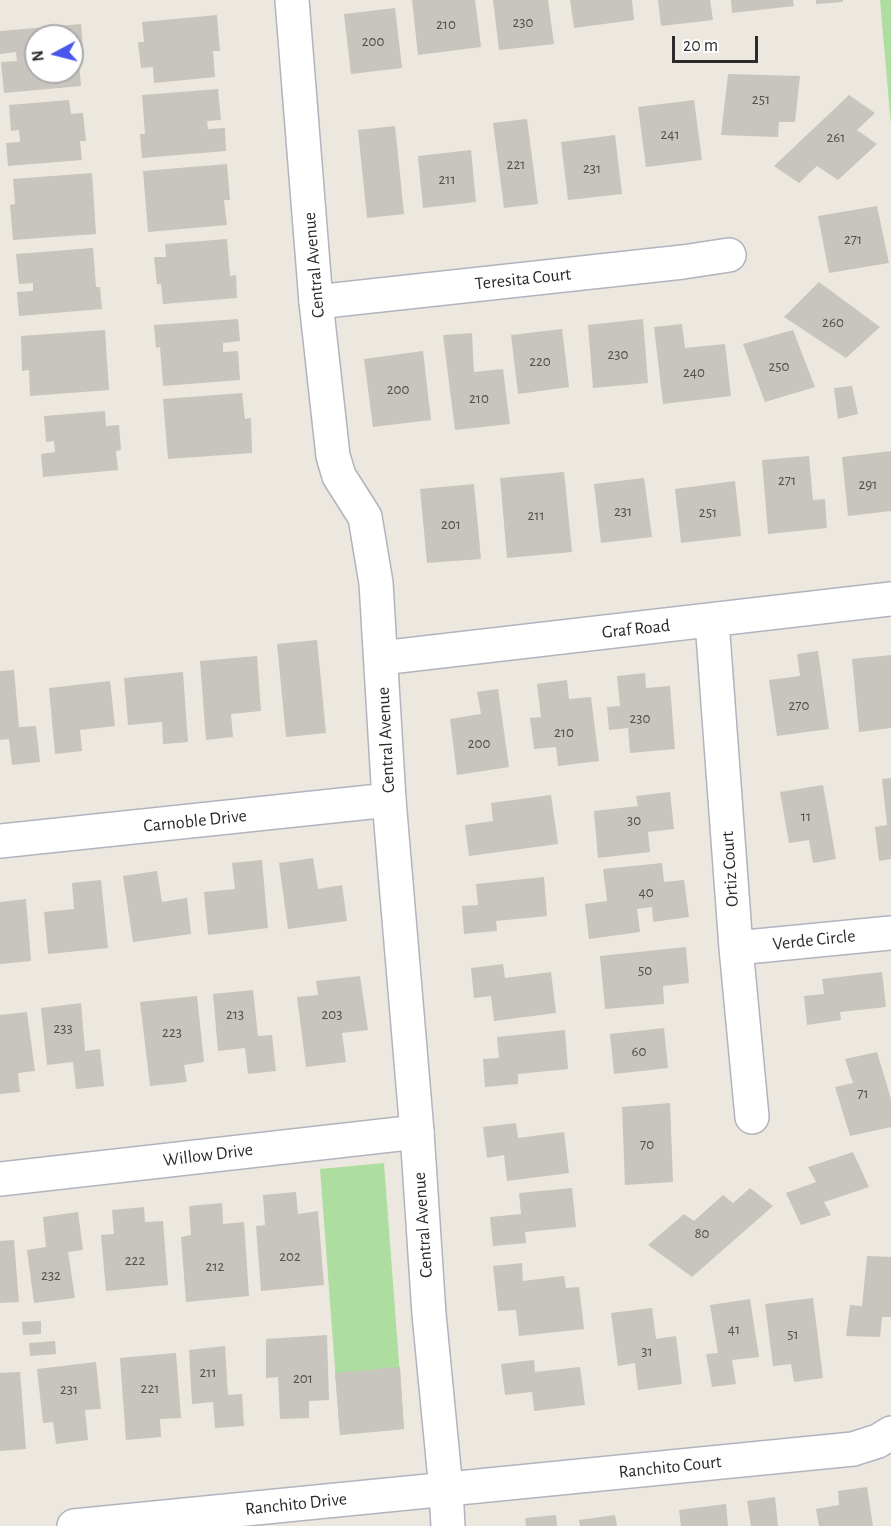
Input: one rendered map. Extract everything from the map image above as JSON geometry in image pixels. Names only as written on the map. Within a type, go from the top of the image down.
[{"type":"street","name":"Central Avenue","points":[[292,0],[316,302],[333,456],[339,476],[365,518],[369,529],[376,583],[389,800],[417,1132],[429,1314],[446,1490]]},
{"type":"street","name":"Teresita Court","points":[[316,302],[729,255]]},
{"type":"street","name":"Graf Road","points":[[381,658],[891,599]]},
{"type":"street","name":"Ortiz Court","points":[[712,621],[736,948],[752,1117]]},
{"type":"street","name":"Carnoble Drive","points":[[0,841],[389,800]]},
{"type":"street","name":"Verde Circle","points":[[736,948],[891,933]]},
{"type":"street","name":"Willow Drive","points":[[0,1179],[417,1132]]},
{"type":"street","name":"Ranchito Court","points":[[446,1490],[853,1449],[878,1442],[891,1433]]},
{"type":"street","name":"Ranchito Drive","points":[[74,1526],[446,1490]]},
{"type":"street","points":[[446,1490],[448,1526]]},
{"type":"green space","points":[[880,0],[891,0],[891,126]]},
{"type":"green space","points":[[384,1163],[404,1429],[340,1435],[320,1169]]},
{"type":"building","points":[[412,0],[475,0],[481,47],[418,55]]},
{"type":"building","points":[[493,0],[548,0],[554,44],[499,50]]},
{"type":"building","points":[[570,0],[632,0],[634,20],[574,28]]},
{"type":"building","points":[[658,0],[710,0],[713,20],[661,26]]},
{"type":"building","points":[[731,0],[793,0],[794,6],[732,13]]},
{"type":"building","points":[[816,0],[843,0],[843,2],[816,4]]},
{"type":"building","points":[[395,8],[402,68],[351,74],[344,14]]},
{"type":"building","points":[[217,15],[220,51],[213,51],[215,77],[154,83],[153,67],[141,68],[138,42],[144,42],[142,22]]},
{"type":"building","points":[[24,29],[24,84],[81,84],[81,86],[4,93],[1,62],[17,61],[16,52],[0,54],[0,31]]},
{"type":"building","points":[[728,74],[800,76],[795,122],[779,122],[778,137],[721,135]]},
{"type":"building","points":[[218,89],[221,120],[207,121],[208,129],[225,128],[226,151],[142,158],[140,134],[145,134],[142,95]]},
{"type":"building","points":[[849,95],[875,113],[857,130],[877,144],[838,180],[817,166],[799,183],[774,166]]},
{"type":"building","points":[[69,100],[71,114],[83,113],[86,141],[80,141],[82,160],[8,166],[6,143],[20,142],[19,130],[11,131],[9,105]]},
{"type":"building","points":[[694,100],[702,160],[646,167],[638,107]]},
{"type":"building","points":[[527,119],[538,204],[504,208],[493,123]]},
{"type":"building","points":[[395,126],[404,214],[367,218],[358,130]]},
{"type":"building","points":[[615,135],[622,194],[568,200],[561,142]]},
{"type":"building","points":[[471,150],[476,202],[423,208],[418,156]]},
{"type":"building","points":[[227,164],[230,200],[224,200],[227,225],[148,232],[143,171]]},
{"type":"building","points":[[92,173],[96,234],[13,240],[10,205],[15,204],[13,179]]},
{"type":"building","points":[[877,206],[889,263],[829,273],[818,216]]},
{"type":"building","points":[[227,239],[230,276],[236,275],[237,298],[163,304],[161,284],[157,284],[154,257],[166,257],[165,244]]},
{"type":"building","points":[[93,248],[96,287],[100,287],[102,309],[19,316],[17,292],[33,291],[33,283],[19,284],[16,254]]},
{"type":"building","points":[[819,282],[880,327],[846,358],[784,317]]},
{"type":"building","points":[[238,319],[240,341],[223,343],[223,352],[238,351],[240,380],[163,386],[160,347],[156,348],[154,325]]},
{"type":"building","points":[[643,319],[648,383],[593,388],[588,325]]},
{"type":"building","points":[[682,324],[685,348],[725,344],[731,396],[663,404],[654,327]]},
{"type":"building","points":[[562,329],[569,387],[518,394],[511,335]]},
{"type":"building","points":[[105,330],[109,390],[30,396],[29,370],[22,371],[21,336]]},
{"type":"building","points":[[793,330],[815,387],[765,402],[743,344]]},
{"type":"building","points":[[472,333],[474,372],[503,369],[510,424],[455,430],[443,335]]},
{"type":"building","points":[[423,351],[431,420],[373,427],[364,359]]},
{"type":"building","points":[[852,386],[858,414],[838,419],[834,388]]},
{"type":"building","points":[[242,393],[245,419],[251,418],[252,453],[168,459],[163,399]]},
{"type":"building","points":[[105,411],[106,426],[119,425],[121,450],[116,451],[118,470],[43,477],[41,454],[55,452],[54,441],[46,442],[44,416]]},
{"type":"building","points":[[891,451],[891,511],[848,516],[842,457]]},
{"type":"building","points":[[809,456],[813,500],[825,499],[827,528],[768,534],[762,460]]},
{"type":"building","points":[[564,472],[572,552],[507,558],[500,478]]},
{"type":"building","points":[[644,478],[652,537],[601,543],[594,484]]},
{"type":"building","points":[[735,481],[741,536],[681,543],[675,489]]},
{"type":"building","points":[[474,484],[481,559],[427,563],[420,489]]},
{"type":"building","points":[[317,640],[326,733],[286,737],[277,644]]},
{"type":"building","points":[[818,651],[829,729],[777,736],[769,680],[800,676],[797,654]]},
{"type":"building","points":[[891,655],[891,728],[859,732],[852,659]]},
{"type":"building","points":[[257,656],[261,711],[231,714],[233,737],[206,740],[200,661]]},
{"type":"building","points":[[14,670],[19,727],[36,726],[40,762],[12,765],[9,739],[0,740],[0,671]]},
{"type":"building","points":[[183,672],[188,742],[163,744],[162,722],[128,725],[124,678]]},
{"type":"building","points":[[645,673],[646,688],[670,686],[675,749],[630,753],[628,728],[609,730],[607,707],[620,706],[617,676]]},
{"type":"building","points":[[567,680],[569,699],[591,697],[599,761],[558,766],[556,747],[534,749],[530,718],[541,717],[537,684]]},
{"type":"building","points":[[110,681],[115,726],[80,730],[82,751],[55,754],[49,688]]},
{"type":"building","points":[[498,689],[509,767],[457,775],[450,719],[481,714],[477,692]]},
{"type":"building","points":[[891,778],[891,859],[879,861],[875,827],[887,825],[882,779]]},
{"type":"building","points":[[823,785],[836,859],[813,863],[809,840],[789,843],[780,792]]},
{"type":"building","points":[[670,792],[674,829],[648,832],[650,852],[598,858],[594,811],[638,806],[636,796]]},
{"type":"building","points":[[551,795],[558,844],[469,856],[465,825],[493,821],[491,803]]},
{"type":"building","points":[[313,858],[318,889],[342,885],[347,921],[288,929],[279,863]]},
{"type":"building","points":[[262,860],[268,928],[208,935],[204,892],[235,889],[232,863]]},
{"type":"building","points":[[662,863],[664,882],[684,880],[689,917],[653,922],[652,907],[637,909],[640,932],[589,939],[585,904],[607,901],[603,869]]},
{"type":"building","points":[[157,871],[162,902],[187,898],[191,934],[133,942],[123,876]]},
{"type":"building","points":[[544,877],[547,916],[496,921],[497,931],[464,934],[462,906],[478,905],[476,884]]},
{"type":"building","points":[[101,880],[108,948],[48,954],[44,912],[74,909],[72,883]]},
{"type":"building","points":[[26,899],[31,961],[0,964],[0,902]]},
{"type":"building","points":[[686,947],[689,983],[663,986],[664,1004],[605,1009],[600,956]]},
{"type":"building","points":[[503,964],[505,978],[551,972],[556,1013],[494,1021],[491,996],[474,998],[471,968]]},
{"type":"building","points":[[882,972],[886,1007],[840,1012],[841,1020],[807,1025],[804,996],[824,994],[822,979]]},
{"type":"building","points":[[360,976],[368,1030],[342,1033],[346,1062],[306,1067],[297,997],[318,995],[316,981]]},
{"type":"building","points":[[253,990],[258,1036],[272,1035],[276,1071],[248,1074],[245,1048],[218,1051],[213,994]]},
{"type":"building","points":[[197,996],[204,1062],[184,1065],[187,1082],[150,1086],[140,1002]]},
{"type":"building","points":[[81,1003],[85,1051],[100,1049],[104,1086],[76,1089],[73,1062],[47,1065],[41,1008]]},
{"type":"building","points":[[27,1012],[35,1071],[18,1073],[20,1092],[0,1094],[0,1015]]},
{"type":"building","points":[[664,1028],[668,1068],[614,1074],[610,1034]]},
{"type":"building","points":[[565,1030],[568,1069],[518,1074],[518,1084],[485,1087],[483,1059],[499,1058],[497,1037]]},
{"type":"building","points":[[877,1052],[891,1099],[891,1127],[850,1136],[835,1087],[853,1083],[845,1059]]},
{"type":"building","points":[[670,1103],[673,1182],[625,1185],[622,1107]]},
{"type":"building","points":[[516,1123],[518,1138],[564,1132],[569,1173],[507,1181],[504,1155],[487,1158],[483,1127]]},
{"type":"building","points":[[853,1152],[869,1187],[824,1202],[831,1215],[801,1225],[786,1193],[816,1182],[808,1167]]},
{"type":"building","points":[[572,1188],[576,1227],[525,1232],[526,1243],[493,1246],[490,1217],[521,1214],[519,1193]]},
{"type":"building","points":[[750,1188],[773,1206],[692,1277],[648,1245],[684,1214],[694,1221],[723,1195],[733,1203]]},
{"type":"building","points":[[296,1192],[298,1214],[318,1211],[324,1285],[261,1291],[256,1226],[265,1225],[263,1195]]},
{"type":"building","points":[[222,1203],[223,1224],[244,1222],[249,1296],[186,1302],[181,1237],[191,1235],[189,1206]]},
{"type":"building","points":[[144,1207],[145,1222],[163,1221],[168,1285],[106,1291],[101,1235],[114,1234],[112,1210]]},
{"type":"building","points":[[78,1212],[83,1250],[68,1252],[75,1298],[34,1303],[27,1250],[46,1247],[43,1217]]},
{"type":"building","points":[[14,1240],[19,1302],[0,1303],[0,1241]]},
{"type":"building","points":[[867,1256],[891,1257],[891,1317],[882,1317],[880,1337],[846,1336],[850,1305],[862,1306]]},
{"type":"building","points":[[522,1263],[523,1281],[564,1276],[566,1288],[579,1287],[584,1329],[519,1336],[516,1310],[498,1311],[493,1266]]},
{"type":"building","points":[[813,1298],[823,1378],[794,1382],[791,1364],[773,1366],[765,1304]]},
{"type":"building","points":[[750,1299],[759,1357],[732,1360],[736,1384],[712,1387],[706,1354],[718,1353],[710,1305]]},
{"type":"building","points":[[652,1308],[656,1339],[676,1336],[682,1384],[638,1390],[635,1363],[618,1366],[611,1313]]},
{"type":"building","points":[[41,1321],[41,1334],[23,1335],[22,1322]]},
{"type":"building","points":[[327,1335],[329,1400],[309,1401],[309,1418],[280,1419],[278,1377],[266,1378],[266,1339]]},
{"type":"building","points":[[55,1341],[56,1354],[30,1356],[29,1343]]},
{"type":"building","points":[[225,1346],[228,1395],[242,1394],[244,1426],[215,1428],[213,1402],[192,1404],[189,1350]]},
{"type":"building","points":[[176,1353],[181,1418],[160,1419],[161,1437],[126,1440],[120,1358]]},
{"type":"building","points":[[534,1360],[535,1372],[580,1367],[585,1405],[534,1411],[532,1392],[505,1395],[501,1364]]},
{"type":"building","points":[[96,1362],[101,1409],[85,1410],[88,1440],[56,1444],[53,1422],[43,1423],[37,1369]]},
{"type":"building","points":[[400,1367],[404,1429],[340,1435],[335,1373]]},
{"type":"building","points":[[20,1372],[26,1449],[0,1451],[0,1373]]},
{"type":"building","points":[[867,1487],[873,1526],[819,1526],[816,1509],[839,1505],[838,1491]]},
{"type":"building","points":[[775,1497],[778,1526],[751,1526],[747,1501]]},
{"type":"building","points":[[726,1504],[728,1526],[681,1526],[679,1510]]},
{"type":"building","points":[[556,1515],[557,1526],[526,1526],[525,1518]]},
{"type":"building","points":[[615,1515],[617,1526],[580,1526],[579,1520]]}]
